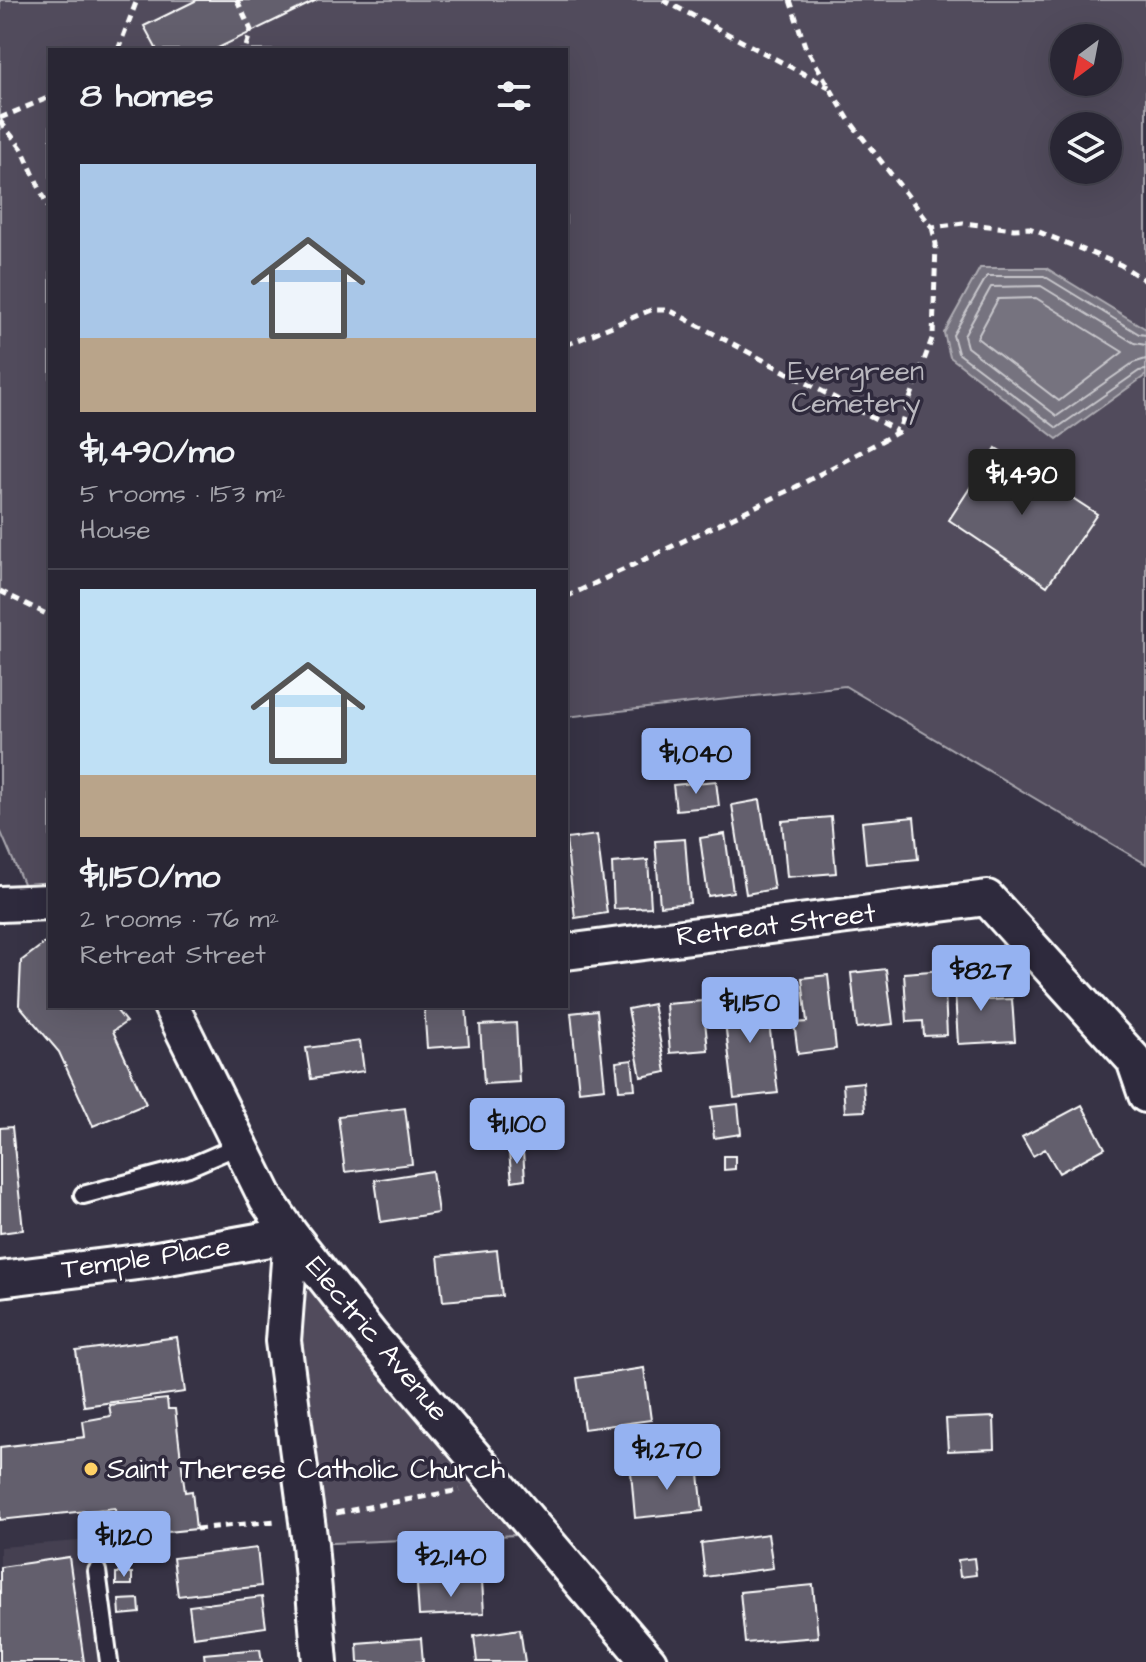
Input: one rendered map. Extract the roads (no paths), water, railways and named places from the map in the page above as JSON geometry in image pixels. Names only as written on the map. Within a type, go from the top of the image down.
[{"type":"street","name":"Retreat Street","points":[[568,952],[987,898],[1134,1060],[1146,1095]]},
{"type":"street","points":[[0,904],[48,902]]},
{"type":"street","name":"Electric Avenue","points":[[172,1008],[267,1200],[291,1235],[370,1335],[649,1662]]},
{"type":"street","points":[[291,1235],[283,1341],[306,1518],[320,1662]]},
{"type":"street","name":"Temple Place","points":[[0,1279],[146,1261],[291,1235]]},
{"type":"lane","points":[[83,1195],[189,1167],[240,1145]]},
{"type":"lane","points":[[97,1571],[109,1662]]},
{"type":"water","points":[[980,268],[1046,268],[1146,329],[1146,375],[1057,439],[950,357],[944,333]]},
{"type":"place","name":"Saint Therese Catholic Church","points":[[91,1469]]},
{"type":"park label","name":"Evergreen Cemetery","points":[[856,387]]}]
